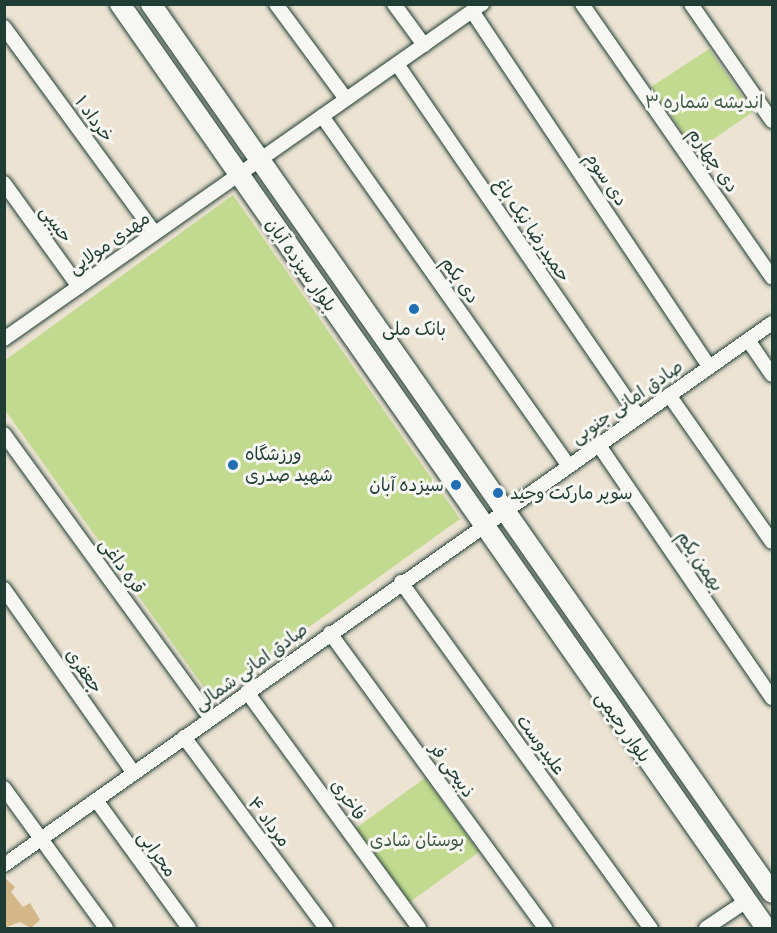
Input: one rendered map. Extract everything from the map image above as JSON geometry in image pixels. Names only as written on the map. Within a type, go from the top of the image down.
[{"type":"main road","name":"بلوار سیزده آبان","points":[[120,4],[236,176],[482,525]]},
{"type":"main road","name":"بلوار سیزده آبان","points":[[151,4],[503,511]]},
{"type":"main road","name":"بلوار رحیمی","points":[[503,511],[770,886]]},
{"type":"main road","name":"بلوار رحیمی","points":[[482,525],[745,902],[766,928]]},
{"type":"main road","points":[[745,902],[770,886]]},
{"type":"street","points":[[276,4],[346,99]]},
{"type":"street","points":[[394,4],[424,45]]},
{"type":"street","name":"دی چهارم","points":[[582,4],[772,277]]},
{"type":"street","points":[[692,4],[772,121]]},
{"type":"street","points":[[259,160],[477,8]]},
{"type":"street","name":"دی سوم","points":[[477,8],[709,367]]},
{"type":"street","name":"خرداد ۱","points":[[4,27],[155,233]]},
{"type":"street","name":"حمیدرضا نیک باغ","points":[[397,64],[638,416]]},
{"type":"street","name":"دی یکم","points":[[322,116],[568,465]]},
{"type":"street","name":"مهدی مولایی","points":[[5,338],[259,160]]},
{"type":"street","name":"حبیبی","points":[[4,183],[79,287]]},
{"type":"street","name":"صادق امانی جنوبی","points":[[482,525],[772,323]]},
{"type":"street","points":[[748,340],[772,375]]},
{"type":"street","points":[[669,395],[772,542]]},
{"type":"street","name":"قره داغی","points":[[4,434],[210,718]]},
{"type":"street","name":"بهمن یکم","points":[[598,444],[772,698]]},
{"type":"street","name":"صادق امانی شمالی","points":[[4,865],[482,525]]},
{"type":"street","name":"علیدوست","points":[[401,582],[651,928]]},
{"type":"street","name":"جعفری","points":[[4,590],[134,773]]},
{"type":"street","name":"ذبیحی فر","points":[[330,633],[545,928]]},
{"type":"street","name":"فاخری","points":[[247,692],[419,928]]},
{"type":"street","name":"مرداد ۴","points":[[184,737],[326,928]]},
{"type":"street","points":[[4,788],[106,928]]},
{"type":"street","name":"محرابی","points":[[96,800],[189,928]]},
{"type":"street","points":[[706,928],[745,902]]},
{"type":"green space","name":"اندیشه شماره ۳","points":[[709,49],[753,112],[696,151],[651,87]]},
{"type":"green space","name":"ورزشگاه شهید صدری","points":[[233,195],[460,519],[211,697],[5,410],[4,361]]},
{"type":"green space","name":"بوستان شادی","points":[[425,778],[479,852],[410,902],[356,828]]},
{"type":"building","points":[[4,877],[15,887],[11,892],[23,907],[30,903],[40,920],[31,928],[20,922],[4,928]]},
{"type":"place","name":"بانک ملی","points":[[414,309]]},
{"type":"place","name":"ورزشگاه شهید صدری","points":[[233,465]]},
{"type":"place","name":"سیزده آبان","points":[[456,485]]},
{"type":"place","name":"سوپر مارکت وحید","points":[[498,493]]}]
